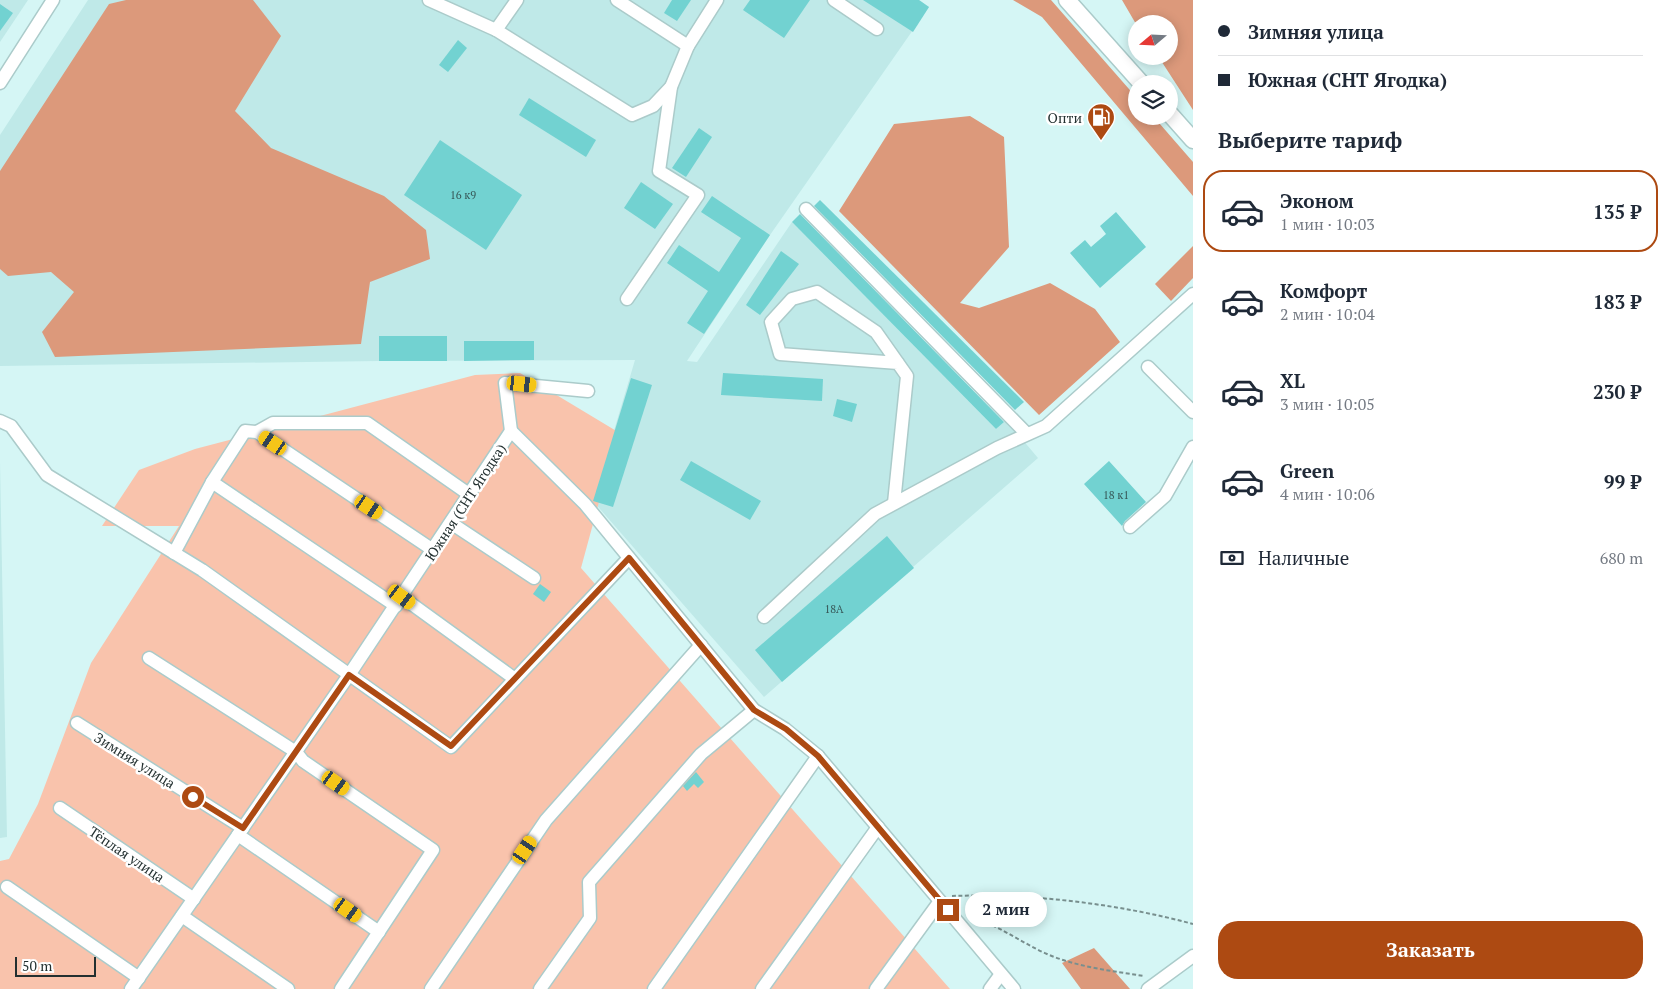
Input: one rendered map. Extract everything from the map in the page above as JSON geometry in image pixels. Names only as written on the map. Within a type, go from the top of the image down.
[{"type":"main road","points":[[1067,0],[1134,75]]},
{"type":"main road","points":[[1178,123],[1193,140]]},
{"type":"street","points":[[0,83],[53,0]]},
{"type":"street","points":[[429,0],[496,30],[632,115],[653,106],[671,86]]},
{"type":"street","points":[[496,30],[517,0]]},
{"type":"street","points":[[617,0],[688,46]]},
{"type":"street","points":[[627,299],[698,195],[659,171],[671,86],[688,46],[718,0]]},
{"type":"street","points":[[834,0],[877,29]]},
{"type":"street","points":[[806,209],[1028,434]]},
{"type":"street","points":[[894,504],[907,376],[898,363],[876,332],[817,292],[792,299],[771,322],[780,354],[898,363]]},
{"type":"street","points":[[764,617],[875,514],[1046,426],[1193,294]]},
{"type":"street","points":[[1148,367],[1193,412]]},
{"type":"street","points":[[511,432],[505,383],[588,391]]},
{"type":"street","points":[[0,421],[11,426],[47,475],[202,570],[451,746],[629,558]]},
{"type":"street","points":[[257,432],[273,423],[368,423],[470,495]]},
{"type":"street","points":[[174,553],[212,482],[245,431],[257,432],[434,550]]},
{"type":"street","name":"Южная (СНТ Ягодка)","points":[[131,989],[349,675],[511,432],[584,504],[754,710],[786,729],[818,756],[1014,989]]},
{"type":"street","points":[[1130,527],[1165,496],[1193,447]]},
{"type":"street","points":[[212,482],[399,601],[515,679]]},
{"type":"street","points":[[451,523],[534,578]]},
{"type":"street","points":[[431,989],[546,820],[701,645]]},
{"type":"street","points":[[150,658],[296,752],[303,761],[433,850],[341,989]]},
{"type":"street","points":[[540,989],[590,918],[589,882],[701,754],[754,710]]},
{"type":"street","name":"Зимняя улица","points":[[77,723],[240,832],[379,932]]},
{"type":"street","points":[[654,989],[818,756]]},
{"type":"street","name":"Тёплая улица","points":[[60,808],[194,899]]},
{"type":"street","points":[[762,989],[878,827]]},
{"type":"street","points":[[7,887],[139,978]]},
{"type":"street","points":[[876,989],[939,899]]},
{"type":"street","points":[[182,916],[288,989]]},
{"type":"street","points":[[1148,989],[1193,956]]},
{"type":"street","points":[[990,989],[1001,974]]},
{"type":"path","points":[[939,899],[984,895],[1065,902],[1152,913],[1193,924]]},
{"type":"path","points":[[956,919],[968,916],[1000,928],[1048,954],[1099,969],[1161,979]]},
{"type":"shaded area","points":[[0,0],[28,0],[0,42]]},
{"type":"shaded area","points":[[88,0],[919,0],[929,7],[770,235],[687,361],[697,362],[792,222],[996,429],[1006,420],[1038,458],[764,697],[593,501],[635,360],[0,366],[0,135]]},
{"type":"shaded area","points":[[126,0],[253,0],[281,36],[235,111],[271,148],[384,196],[426,230],[430,259],[370,282],[361,344],[55,357],[42,332],[74,292],[51,272],[8,276],[0,269],[0,171],[109,4]]},
{"type":"shaded area","points":[[1013,0],[1051,0],[1128,88],[1128,119],[1042,17]]},
{"type":"shaded area","points":[[1122,0],[1193,0],[1193,110],[1178,87],[1178,75],[1170,75],[1164,65],[1178,65],[1178,15],[1131,15]]},
{"type":"shaded area","points":[[970,116],[1004,137],[1009,247],[960,303],[979,308],[1050,283],[1095,309],[1120,342],[1039,415],[839,211],[894,124]]},
{"type":"shaded area","points":[[1133,125],[1161,125],[1193,162],[1193,196]]},
{"type":"shaded area","points":[[1193,246],[1193,278],[1171,301],[1155,284]]},
{"type":"shaded area","points":[[520,373],[618,432],[581,568],[950,989],[0,989],[0,861],[9,859],[38,804],[91,663],[179,526],[102,526],[139,470],[195,449],[475,375]]},
{"type":"shaded area","points":[[0,462],[7,837],[0,838]]},
{"type":"shaded area","points":[[1094,948],[1130,989],[1081,989],[1062,963]]},
{"type":"building","points":[[672,0],[691,0],[677,21],[664,13]]},
{"type":"building","points":[[750,0],[810,0],[784,38],[743,10]]},
{"type":"building","points":[[863,0],[919,0],[929,7],[913,32]]},
{"type":"building","points":[[0,4],[13,13],[0,31]]},
{"type":"building","points":[[458,40],[467,48],[448,72],[439,65]]},
{"type":"building","points":[[529,98],[596,140],[586,157],[519,115]]},
{"type":"building","points":[[699,128],[712,137],[686,177],[672,168]]},
{"type":"building","points":[[440,140],[522,195],[486,250],[404,195]]},
{"type":"building","points":[[641,182],[673,204],[655,229],[624,208]]},
{"type":"building","points":[[712,196],[770,235],[704,334],[687,323],[708,291],[667,263],[679,245],[719,272],[741,238],[701,212]]},
{"type":"building","points":[[820,200],[1024,402],[1015,410],[814,206]]},
{"type":"building","points":[[1116,212],[1146,247],[1100,288],[1070,253],[1085,240],[1091,247],[1106,234],[1100,226]]},
{"type":"building","points":[[800,214],[1004,422],[996,429],[792,222]]},
{"type":"building","points":[[781,251],[799,264],[760,315],[746,305]]},
{"type":"building","points":[[379,336],[447,336],[447,361],[379,361]]},
{"type":"building","points":[[464,341],[534,341],[534,360],[464,361]]},
{"type":"building","points":[[723,373],[823,379],[822,401],[721,395]]},
{"type":"building","points":[[631,378],[652,385],[613,507],[593,501]]},
{"type":"building","points":[[837,399],[857,404],[852,422],[833,416]]},
{"type":"building","points":[[691,461],[761,501],[750,520],[680,480]]},
{"type":"building","points":[[1109,461],[1146,502],[1122,526],[1084,484]]},
{"type":"building","points":[[887,536],[914,568],[782,682],[755,650]]},
{"type":"building","points":[[540,584],[551,592],[544,602],[533,594]]},
{"type":"building","points":[[696,772],[704,782],[698,788],[694,784],[687,791],[683,786]]},
{"type":"place","name":"Опти","points":[[1101,141]]},
{"type":"route","points":[[193,797],[243,828],[349,675],[451,746],[629,558],[754,710],[769,721],[786,729],[818,756],[948,910]]}]
